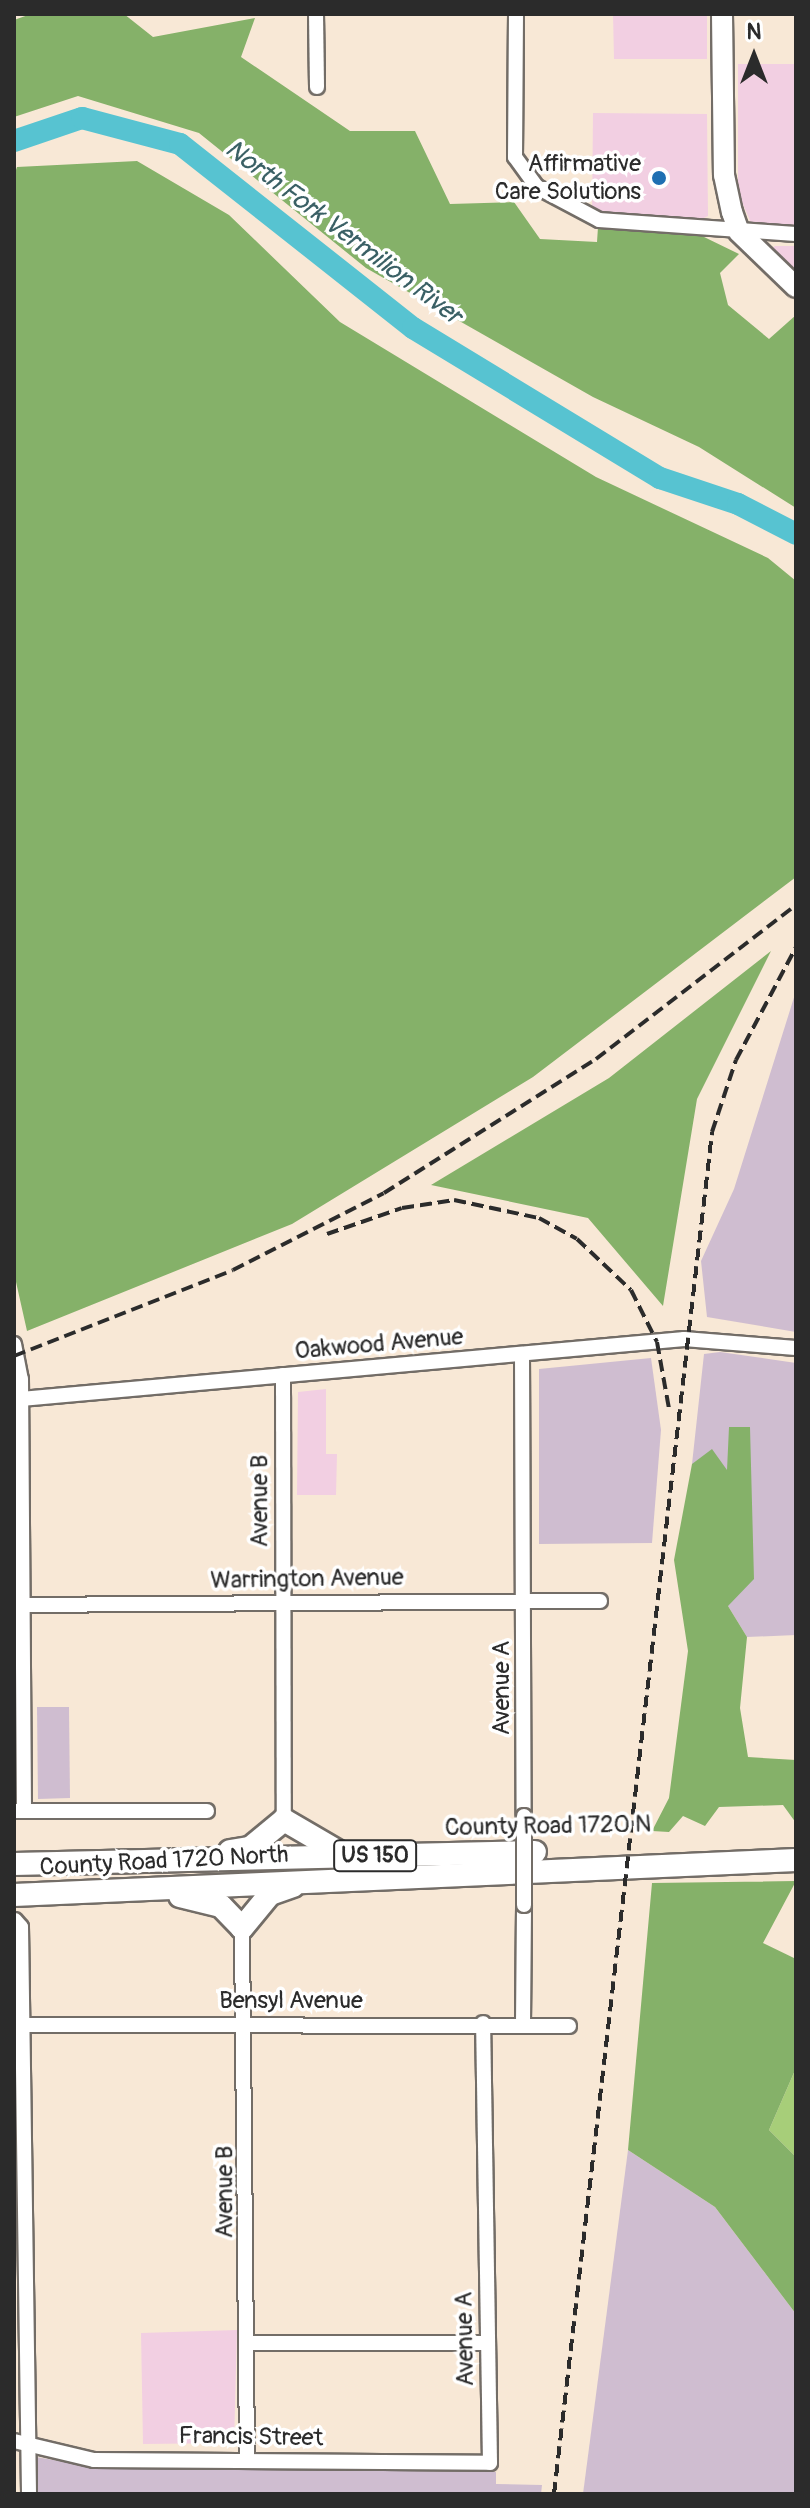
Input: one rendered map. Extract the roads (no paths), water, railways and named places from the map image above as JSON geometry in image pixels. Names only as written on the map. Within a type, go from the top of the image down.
[{"type":"main road","points":[[177,1862],[250,1848],[284,1820],[324,1847],[357,1857]]},
{"type":"main road","name":"County Road 1720 N","points":[[14,1864],[796,1846]]},
{"type":"main road","name":"County Road 1720 N","points":[[317,1878],[796,1860]]},
{"type":"main road","points":[[153,1890],[211,1902],[242,1928],[270,1894],[317,1878]]},
{"type":"main road","name":"County Road 1720 North","points":[[14,1895],[153,1890],[317,1878]]},
{"type":"street","points":[[316,14],[317,87]]},
{"type":"street","points":[[516,14],[515,157],[537,187],[573,210],[599,220],[796,234]]},
{"type":"street","points":[[722,14],[724,175],[739,232],[796,287]]},
{"type":"street","name":"Oakwood Avenue","points":[[21,1399],[731,1337],[796,1348]]},
{"type":"street","points":[[14,1344],[21,1399],[17,1605],[19,1811],[207,1811]]},
{"type":"street","name":"Avenue A","points":[[522,1354],[525,1600],[523,2023]]},
{"type":"street","name":"Avenue B","points":[[283,1375],[284,1820]]},
{"type":"street","name":"Warrington Avenue","points":[[17,1605],[600,1601]]},
{"type":"street","points":[[15,1920],[21,1927],[21,2440],[29,2494]]},
{"type":"street","name":"Avenue B","points":[[242,1928],[247,2456]]},
{"type":"street","name":"Avenue A","points":[[483,2023],[490,2463]]},
{"type":"street","name":"Bensyl Avenue","points":[[19,2025],[523,2023],[569,2026]]},
{"type":"street","points":[[248,2343],[487,2343]]},
{"type":"street","name":"Francis Street","points":[[21,2440],[94,2460],[247,2456],[490,2463]]},
{"type":"waterway","name":"North Fork Vermilion River","points":[[14,141],[82,118],[180,144],[413,328],[660,478],[738,504],[796,534]]},
{"type":"railway","points":[[14,1356],[233,1270],[384,1193],[596,1059],[796,905]]},
{"type":"railway","points":[[554,2494],[712,1132],[736,1060],[796,947]]},
{"type":"railway","points":[[327,1234],[402,1208],[454,1200],[539,1218],[577,1239],[631,1290],[657,1342],[669,1409]]},
{"type":"place","name":"Affirmative Care Solutions","points":[[659,178]]}]
